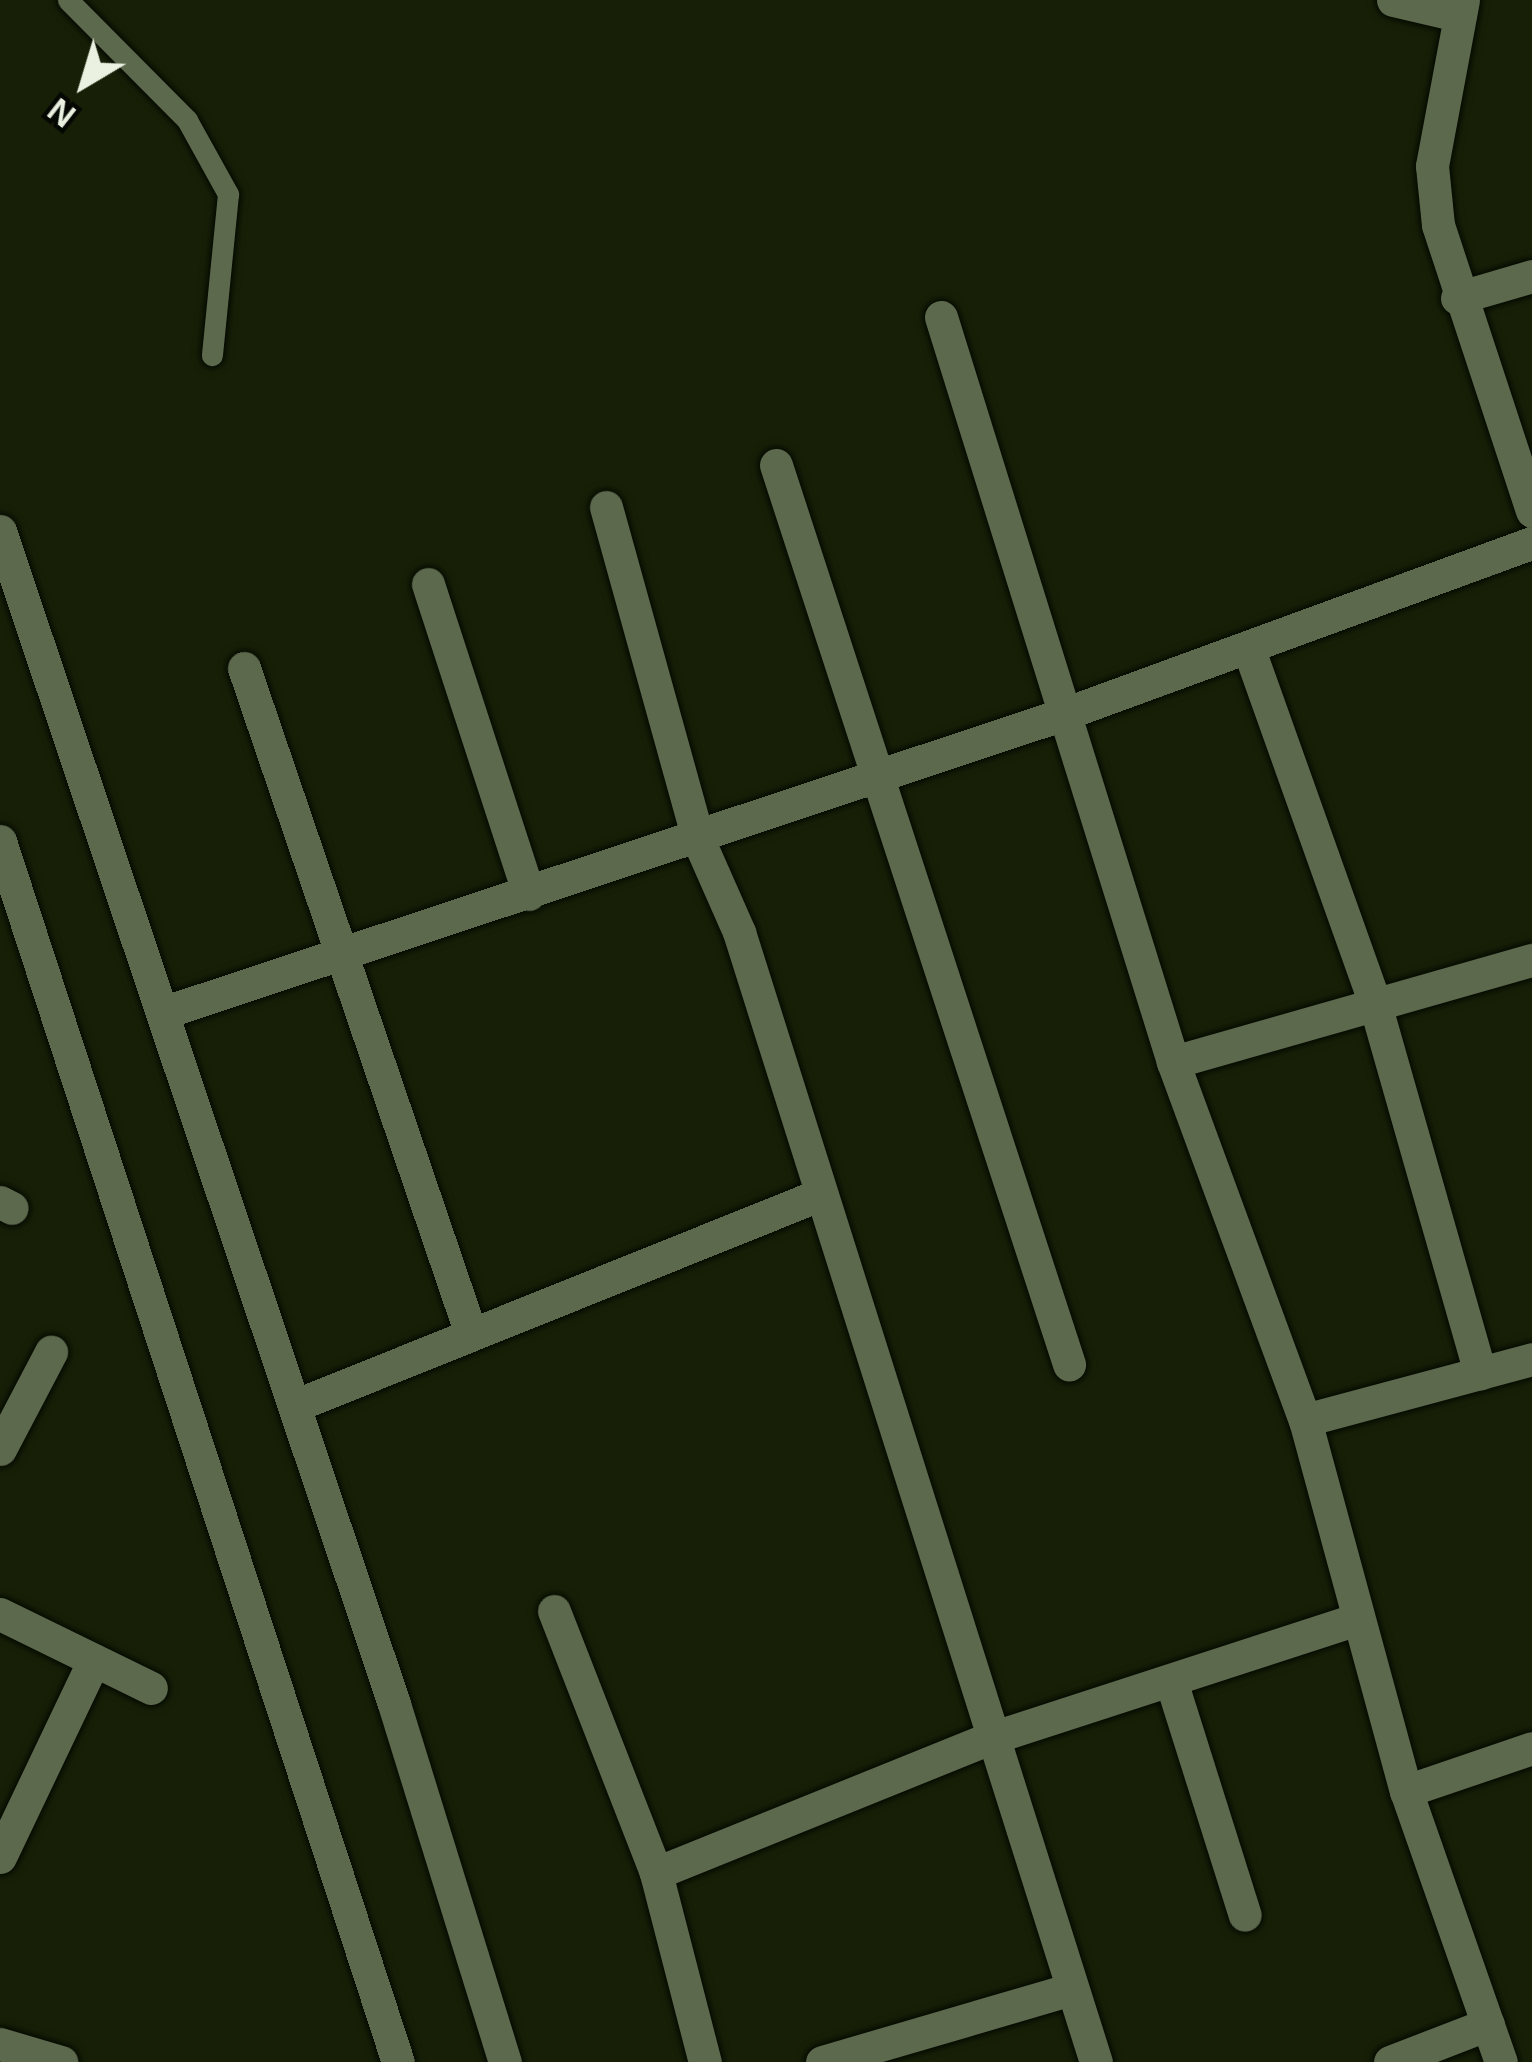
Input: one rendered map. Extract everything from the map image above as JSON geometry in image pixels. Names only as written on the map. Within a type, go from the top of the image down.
[{"type":"street","points":[[1393,0],[1460,8],[1432,166],[1457,298],[1532,511]]},
{"type":"street","points":[[1457,298],[1532,276]]},
{"type":"street","points":[[941,317],[1173,1062],[1305,1420],[1355,1619],[1406,1791],[1501,2062]]},
{"type":"street","points":[[776,465],[1069,1364]]},
{"type":"street","points":[[606,507],[698,839],[739,932],[988,1739],[1096,2062]]},
{"type":"street","points":[[0,531],[294,1406],[505,2062]]},
{"type":"street","points":[[162,1013],[1064,715],[1532,542]]},
{"type":"street","points":[[428,584],[529,894]]},
{"type":"street","points":[[1248,647],[1375,1004],[1480,1372]]},
{"type":"street","points":[[244,668],[471,1334]]},
{"type":"street","points":[[0,841],[398,2062]]},
{"type":"street","points":[[1173,1062],[1532,960]]},
{"type":"street","points":[[294,1406],[820,1195]]},
{"type":"street","points":[[0,1450],[51,1352]]},
{"type":"street","points":[[1305,1420],[1532,1358]]},
{"type":"street","points":[[554,1612],[656,1873],[705,2062]]},
{"type":"street","points":[[0,1614],[151,1688]]},
{"type":"street","points":[[656,1873],[988,1739],[1355,1619]]},
{"type":"street","points":[[0,1857],[94,1660]]},
{"type":"street","points":[[1171,1681],[1245,1915]]},
{"type":"street","points":[[1406,1791],[1532,1748]]},
{"type":"street","points":[[823,2062],[1072,1989]]},
{"type":"street","points":[[1390,2062],[1487,2024]]},
{"type":"street","points":[[0,2044],[61,2062]]},
{"type":"lane","points":[[68,0],[188,120],[228,194],[212,355]]}]
